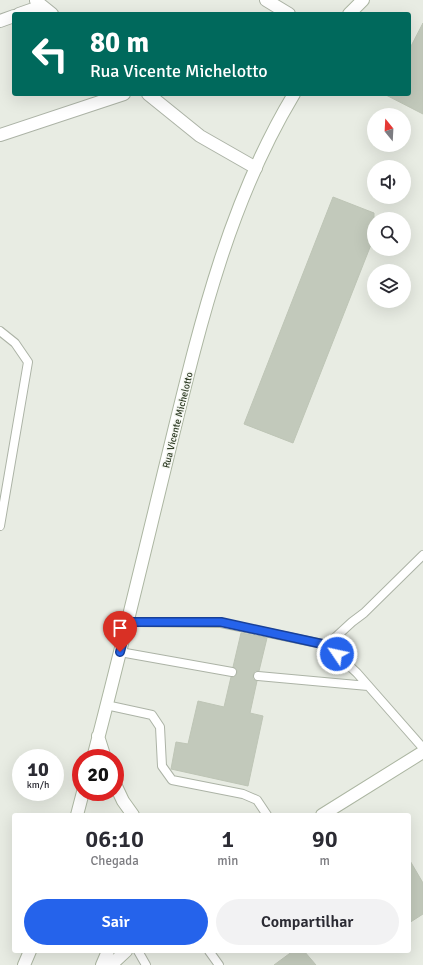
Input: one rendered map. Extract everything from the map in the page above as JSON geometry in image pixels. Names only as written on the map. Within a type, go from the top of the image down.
[{"type":"main road","points":[[266,0],[286,12]]},
{"type":"main road","points":[[350,12],[356,0]]},
{"type":"main road","points":[[351,12],[363,0]]},
{"type":"main road","points":[[23,12],[39,3],[50,12]]},
{"type":"main road","points":[[0,21],[12,17]]},
{"type":"main road","points":[[0,136],[118,96]]},
{"type":"main road","points":[[150,96],[200,136],[256,168]]},
{"type":"main road","name":"Rua Vicente Michelotto","points":[[95,749],[205,309],[230,230],[256,168],[293,96]]},
{"type":"main road","points":[[98,736],[103,749]]},
{"type":"main road","points":[[325,813],[423,752]]},
{"type":"main road","points":[[78,813],[81,801]]},
{"type":"main road","points":[[123,801],[132,813]]},
{"type":"main road","points":[[24,965],[29,953]]},
{"type":"main road","points":[[102,965],[107,953]]},
{"type":"main road","points":[[111,965],[124,953]]},
{"type":"lane","points":[[0,331],[15,343],[28,362],[0,526]]},
{"type":"lane","points":[[327,645],[364,613],[423,555]]},
{"type":"lane","points":[[128,622],[221,622],[327,645],[357,673],[423,748]]},
{"type":"lane","points":[[120,652],[232,672]]},
{"type":"lane","points":[[258,676],[368,686]]},
{"type":"lane","points":[[106,705],[152,715],[160,727],[162,766],[172,780],[243,794],[257,800],[266,813]]},
{"type":"lane","points":[[139,953],[146,965]]},
{"type":"lane","points":[[210,953],[219,965]]},
{"type":"building","points":[[423,23],[423,114],[388,96],[411,96],[411,46]]},
{"type":"building","points":[[333,197],[371,212],[367,212],[367,255],[293,443],[244,424]]},
{"type":"building","points":[[241,633],[267,638],[259,671],[255,671],[253,675],[253,679],[257,681],[250,713],[263,716],[248,786],[171,769],[176,742],[188,744],[198,701],[224,707],[231,677],[234,677],[237,673],[237,670],[233,667]]},
{"type":"building","points":[[411,862],[423,883],[423,914],[411,922]]},
{"type":"building","points":[[290,953],[306,953],[316,965],[274,965]]},
{"type":"route","points":[[120,652],[128,622],[221,622],[327,645],[337,654]]}]
